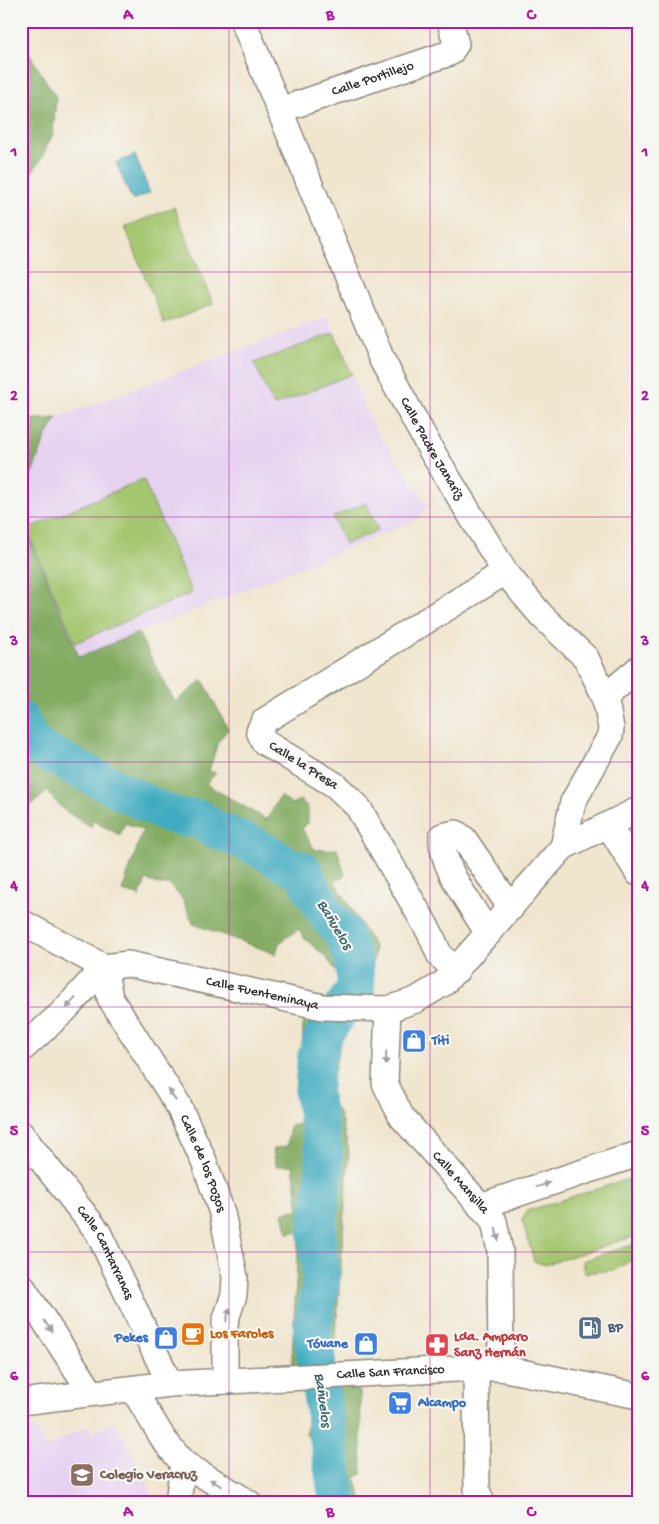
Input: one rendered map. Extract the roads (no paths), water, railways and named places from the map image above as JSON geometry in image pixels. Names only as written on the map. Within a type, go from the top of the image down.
[{"type":"street","name":"Calle Padre Janariz","points":[[243,21],[382,360],[431,450],[505,572],[541,615],[586,658],[605,697],[611,728],[610,736],[573,802],[563,847]]},
{"type":"street","name":"Calle Portillejo","points":[[280,110],[450,53],[455,48],[453,31]]},
{"type":"street","name":"Calle la Presa","points":[[457,970],[440,956],[430,933],[358,807],[335,785],[264,742],[259,731],[264,721],[505,572]]},
{"type":"street","points":[[605,697],[638,669]]},
{"type":"street","name":"Calle Fuenteminaya","points":[[104,967],[128,964],[323,1007],[388,1010],[416,1000],[444,984],[563,847],[609,826],[638,810]]},
{"type":"street","points":[[609,826],[638,873]]},
{"type":"street","points":[[488,934],[446,863],[441,846],[442,836],[456,834],[464,839],[511,908]]},
{"type":"street","points":[[21,922],[104,967],[64,1011],[21,1050]]},
{"type":"street","name":"Calle de los Pozos","points":[[104,967],[110,998],[178,1105],[204,1161],[222,1213],[235,1277],[234,1295],[225,1322],[225,1381]]},
{"type":"street","name":"Calle Mansilla","points":[[388,1010],[385,1083],[401,1116],[494,1221],[500,1250],[501,1368]]},
{"type":"street","name":"Calle Cantarranas","points":[[21,1134],[98,1232],[170,1384]]},
{"type":"street","points":[[480,1206],[638,1154]]},
{"type":"street","points":[[21,1285],[91,1392]]},
{"type":"street","points":[[476,1368],[477,1490],[482,1503]]},
{"type":"street","name":"Calle San Francisco","points":[[21,1402],[91,1392],[170,1384],[476,1368],[501,1368],[638,1396]]},
{"type":"street","points":[[133,1389],[164,1440],[183,1463],[249,1503]]},
{"type":"street","points":[[178,1503],[183,1463]]},
{"type":"water","points":[[135,155],[150,193],[132,200],[116,163]]},
{"type":"waterway","name":"Bañuelos","points":[[21,721],[31,742],[41,750],[165,813],[183,818],[198,818],[212,828],[253,845],[288,865],[304,871],[308,883],[330,919],[343,933],[354,962],[356,988],[324,1034],[316,1058],[313,1093],[324,1151],[324,1176],[317,1232],[321,1282],[312,1331],[338,1503]]},
{"type":"place","name":"Titi","points":[[414,1041]]},
{"type":"place","name":"BP","points":[[590,1328]]},
{"type":"place","name":"Los Faroles","points":[[193,1334]]},
{"type":"place","name":"Pekes","points":[[166,1338]]},
{"type":"place","name":"Tóvane","points":[[366,1344]]},
{"type":"place","name":"Lda. Amparo Sanz Hernán","points":[[437,1345]]},
{"type":"place","name":"Alcampo","points":[[400,1403]]},
{"type":"place","name":"Colegio Veracruz","points":[[82,1475]]}]
